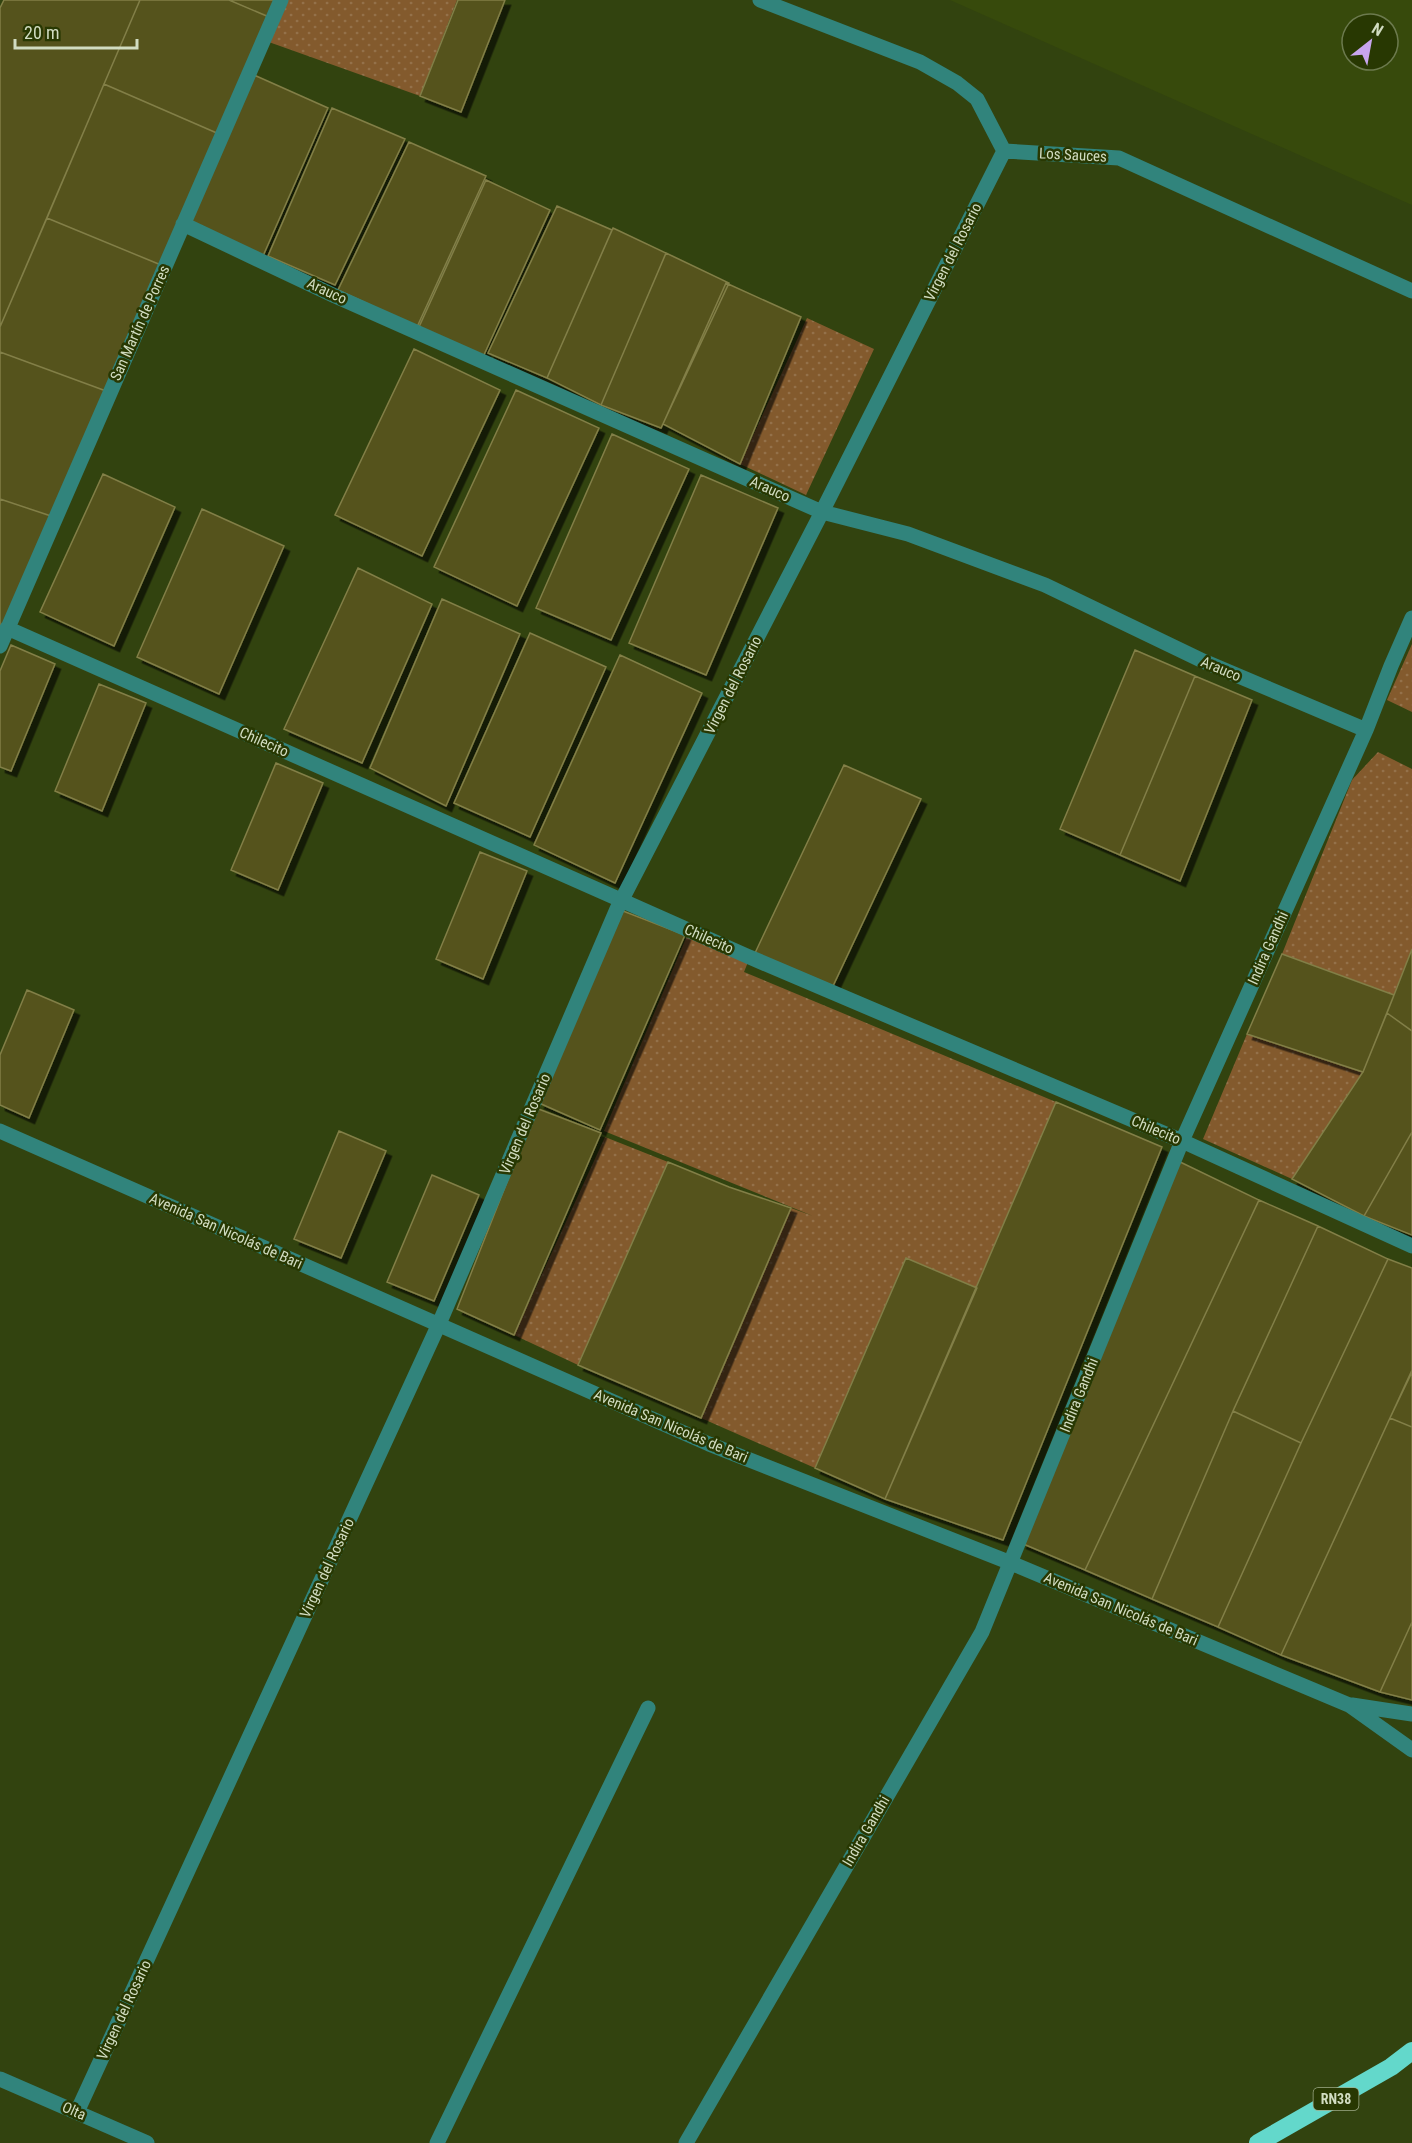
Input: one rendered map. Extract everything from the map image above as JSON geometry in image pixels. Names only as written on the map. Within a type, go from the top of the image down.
[{"type":"highway","name":"RN38","points":[[1258,2143],[1391,2067],[1412,2051]]},
{"type":"street","name":"San Martín de Porres","points":[[0,646],[281,0]]},
{"type":"street","points":[[760,0],[920,62],[957,83],[977,99],[1004,151]]},
{"type":"street","name":"Los Sauces","points":[[1004,151],[1119,158],[1412,291]]},
{"type":"street","name":"Virgen del Rosario","points":[[77,2112],[439,1324],[612,920],[822,512],[1004,151]]},
{"type":"street","name":"Arauco","points":[[183,224],[346,300],[822,512],[908,534],[1045,585],[1203,662],[1366,730]]},
{"type":"street","name":"Indira Gandhi","points":[[686,2143],[982,1632],[1182,1141],[1366,730],[1412,618]]},
{"type":"street","name":"Chilecito","points":[[7,628],[758,961],[1182,1141],[1412,1246]]},
{"type":"street","name":"Avenida San Nicolás de Bari","points":[[0,1131],[709,1444],[1011,1563],[1349,1705],[1412,1750]]},
{"type":"street","name":"Avenida San Nicolás de Bari","points":[[1349,1705],[1412,1714]]},
{"type":"street","points":[[437,2143],[648,1708]]},
{"type":"street","name":"Olta","points":[[0,2079],[147,2143]]},
{"type":"shaded area","points":[[284,0],[457,0],[420,96],[266,41]]},
{"type":"shaded area","points":[[950,0],[1412,0],[1412,205]]},
{"type":"shaded area","points":[[807,318],[874,349],[806,495],[740,464]]},
{"type":"shaded area","points":[[1412,644],[1412,712],[1387,700]]},
{"type":"shaded area","points":[[1378,752],[1412,769],[1412,949],[1394,995],[1282,954],[1352,780]]},
{"type":"shaded area","points":[[687,936],[748,962],[744,972],[1056,1102],[977,1288],[906,1258],[815,1468],[701,1418],[791,1208],[813,1216],[604,1131]]},
{"type":"shaded area","points":[[1247,1034],[1363,1072],[1292,1179],[1203,1139]]},
{"type":"shaded area","points":[[605,1137],[668,1162],[578,1365],[514,1335]]},
{"type":"building","points":[[4,0],[140,0],[0,327],[0,8]]},
{"type":"building","points":[[140,0],[229,0],[269,17],[219,134],[104,84]]},
{"type":"building","points":[[229,0],[276,0],[269,17]]},
{"type":"building","points":[[458,0],[505,0],[461,112],[420,96]]},
{"type":"building","points":[[254,75],[328,108],[263,256],[189,223]]},
{"type":"building","points":[[104,84],[219,134],[161,265],[47,218]]},
{"type":"building","points":[[332,108],[405,139],[335,285],[268,256]]},
{"type":"building","points":[[409,142],[486,176],[417,327],[338,290]]},
{"type":"building","points":[[486,180],[550,210],[483,357],[419,327]]},
{"type":"building","points":[[557,206],[612,230],[547,378],[488,353]]},
{"type":"building","points":[[47,218],[161,265],[106,391],[0,352],[0,327]]},
{"type":"building","points":[[613,228],[666,253],[601,405],[547,378]]},
{"type":"building","points":[[666,253],[729,283],[661,428],[601,405]]},
{"type":"building","points":[[726,283],[801,317],[740,464],[663,424]]},
{"type":"building","points":[[414,349],[500,390],[422,556],[335,515]]},
{"type":"building","points":[[0,352],[106,391],[51,516],[0,499]]},
{"type":"building","points":[[516,390],[599,428],[517,606],[434,567]]},
{"type":"building","points":[[612,434],[689,469],[611,640],[536,608]]},
{"type":"building","points":[[103,474],[175,507],[114,646],[40,612]]},
{"type":"building","points":[[701,475],[778,508],[706,675],[629,643]]},
{"type":"building","points":[[0,499],[51,516],[0,635]]},
{"type":"building","points":[[202,509],[284,546],[219,694],[137,657]]},
{"type":"building","points":[[358,568],[432,604],[362,763],[284,729]]},
{"type":"building","points":[[442,599],[520,634],[446,806],[370,768]]},
{"type":"building","points":[[530,633],[606,667],[530,837],[454,803]]},
{"type":"building","points":[[11,645],[55,664],[11,771],[0,767],[0,671]]},
{"type":"building","points":[[1135,650],[1195,676],[1120,855],[1060,829]]},
{"type":"building","points":[[620,655],[702,693],[615,883],[534,845]]},
{"type":"building","points":[[1195,676],[1252,700],[1180,881],[1120,855]]},
{"type":"building","points":[[99,684],[146,703],[102,811],[55,791]]},
{"type":"building","points":[[276,763],[323,783],[278,890],[231,870]]},
{"type":"building","points":[[844,765],[921,799],[833,986],[755,953]]},
{"type":"building","points":[[480,852],[527,871],[483,979],[436,959]]},
{"type":"building","points":[[623,911],[685,935],[600,1130],[539,1103]]},
{"type":"building","points":[[1412,949],[1412,1031],[1387,1013]]},
{"type":"building","points":[[1282,954],[1394,995],[1363,1072],[1247,1034]]},
{"type":"building","points":[[27,990],[74,1010],[29,1118],[0,1105],[0,1055]]},
{"type":"building","points":[[1387,1013],[1412,1031],[1412,1132],[1364,1216],[1292,1179],[1363,1072]]},
{"type":"building","points":[[1056,1102],[1162,1147],[1003,1540],[885,1499]]},
{"type":"building","points":[[536,1108],[601,1133],[514,1335],[457,1309]]},
{"type":"building","points":[[339,1131],[386,1151],[341,1258],[294,1239]]},
{"type":"building","points":[[1412,1132],[1412,1235],[1364,1216]]},
{"type":"building","points":[[1176,1160],[1259,1200],[1085,1570],[1021,1543]]},
{"type":"building","points":[[668,1162],[729,1187],[791,1208],[701,1418],[578,1365]]},
{"type":"building","points":[[432,1175],[479,1195],[434,1301],[387,1282]]},
{"type":"building","points":[[1259,1200],[1318,1226],[1233,1411],[1152,1599],[1085,1570]]},
{"type":"building","points":[[1318,1226],[1388,1259],[1301,1443],[1233,1411]]},
{"type":"building","points":[[906,1258],[977,1288],[885,1499],[815,1468]]},
{"type":"building","points":[[1388,1259],[1412,1268],[1412,1370],[1281,1655],[1218,1627],[1301,1443]]},
{"type":"building","points":[[1412,1372],[1412,1427],[1390,1418]]},
{"type":"building","points":[[1233,1411],[1301,1443],[1218,1627],[1152,1599]]},
{"type":"building","points":[[1390,1418],[1412,1427],[1412,1622],[1380,1692],[1281,1655]]},
{"type":"building","points":[[1412,1622],[1412,1700],[1380,1692]]}]
